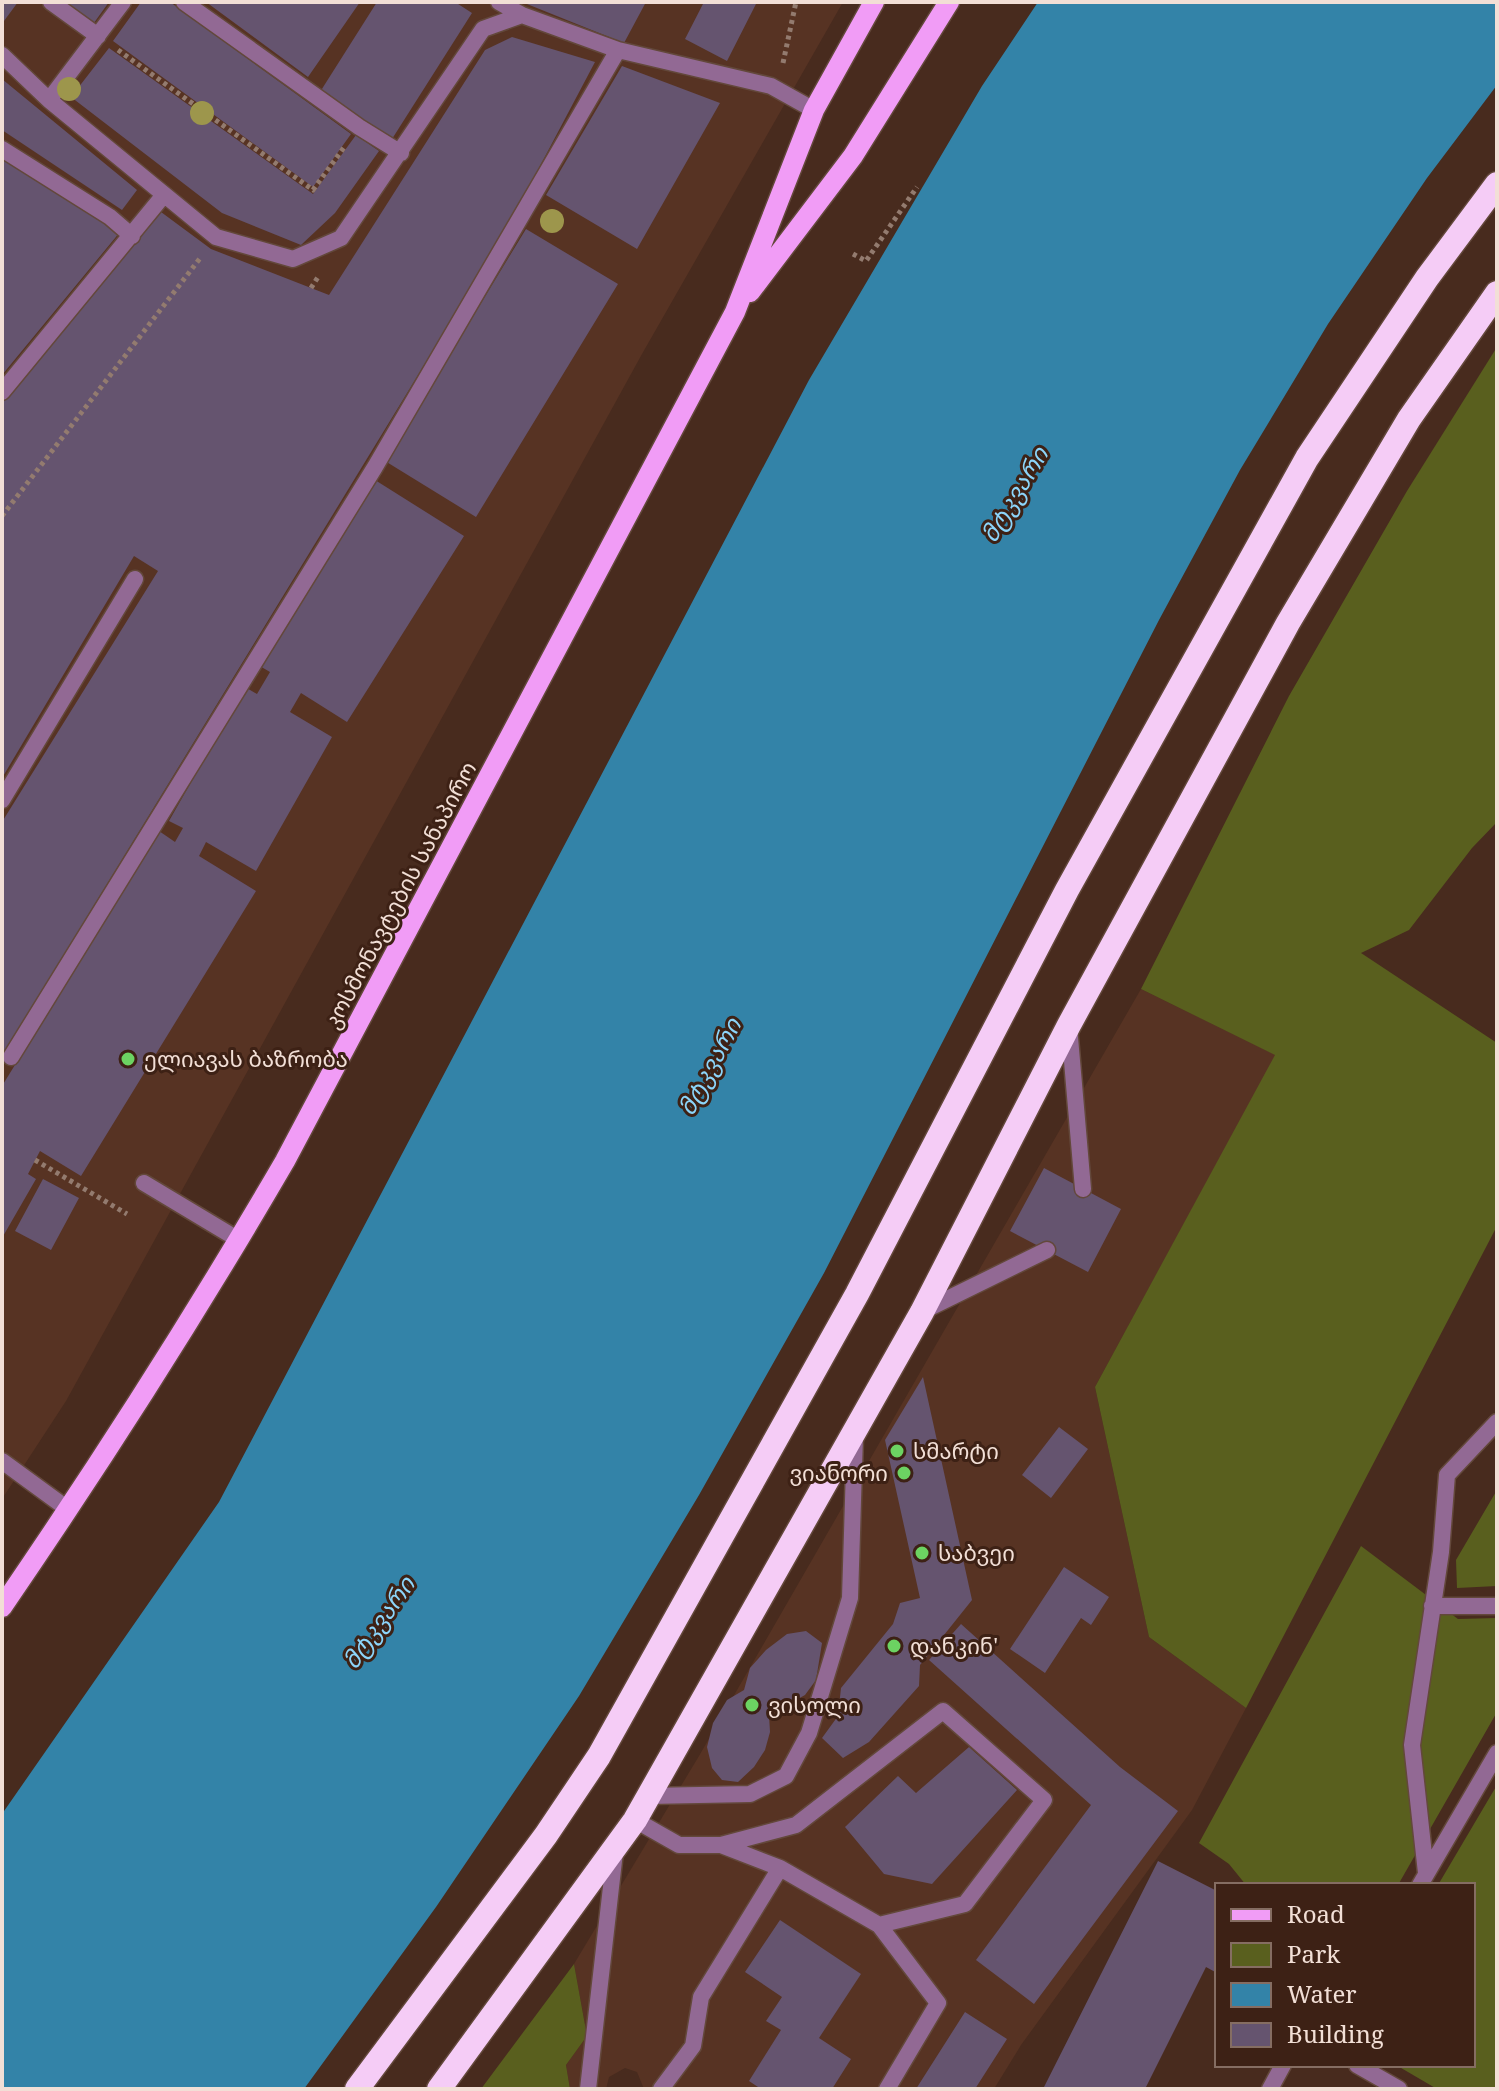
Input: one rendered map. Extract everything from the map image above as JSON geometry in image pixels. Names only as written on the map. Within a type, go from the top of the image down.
[{"type":"highway","points":[[357,2089],[546,1835],[599,1756],[857,1294],[1067,890],[1307,458],[1427,278],[1497,184]]},
{"type":"highway","points":[[439,2089],[635,1820],[922,1312],[1069,1025],[1304,596],[1409,419],[1497,293]]},
{"type":"main road","name":"კოსმონავტების სანაპირო","points":[[2,1607],[69,1510],[239,1240],[353,1033],[735,312],[814,110],[874,2]]},
{"type":"main road","name":"კოსმონავტების სანაპირო","points":[[735,312],[853,156],[949,2]]},
{"type":"lane","points":[[51,2],[98,36]]},
{"type":"lane","points":[[49,100],[123,2]]},
{"type":"lane","points":[[184,2],[359,127],[401,153]]},
{"type":"lane","points":[[499,2],[522,15],[618,50],[771,86],[814,110]]},
{"type":"lane","points":[[2,55],[49,100],[216,237],[293,259],[341,238],[483,29],[522,15]]},
{"type":"lane","points":[[11,1057],[375,467],[618,50]]},
{"type":"lane","points":[[2,149],[110,217],[132,236]]},
{"type":"lane","points":[[2,392],[163,196]]},
{"type":"lane","points":[[2,800],[135,579]]},
{"type":"lane","points":[[1069,1025],[1083,1189]]},
{"type":"lane","points":[[144,1183],[239,1240]]},
{"type":"lane","points":[[922,1312],[1047,1250]]},
{"type":"lane","points":[[1423,1879],[1412,1745],[1441,1552],[1447,1475],[1497,1422]]},
{"type":"lane","points":[[648,1796],[750,1794],[786,1776],[809,1733],[850,1598],[856,1429]]},
{"type":"lane","points":[[2,1461],[69,1510]]},
{"type":"lane","points":[[1432,1606],[1497,1606]]},
{"type":"lane","points":[[635,1820],[679,1845],[721,1845],[796,1825],[943,1711],[1044,1800],[965,1904],[879,1925]]},
{"type":"lane","points":[[1423,1879],[1497,1753]]},
{"type":"lane","points":[[721,1845],[780,1868],[879,1925],[938,2003],[887,2089]]},
{"type":"lane","points":[[588,2089],[615,1851]]},
{"type":"lane","points":[[661,2089],[693,2046],[701,1997],[780,1868]]},
{"type":"lane","points":[[1270,2089],[1282,2067]]},
{"type":"lane","points":[[1360,2067],[1399,2089]]},
{"type":"path","points":[[783,64],[796,2]]},
{"type":"path","points":[[98,36],[313,190],[359,127]]},
{"type":"path","points":[[853,254],[866,261],[917,187]]},
{"type":"path","points":[[2,516],[216,237]]},
{"type":"path","points":[[35,1160],[127,1214]]},
{"type":"shaded area","name":"ელიავას ბაზრობა","points":[[2,2],[843,2],[642,354],[66,1401],[2,1499]]},
{"type":"shaded area","points":[[1141,989],[1276,1055],[1095,1387],[1149,1637],[1246,1708],[1192,1810],[1021,2045],[994,2089],[644,2089],[637,2072],[625,2068],[609,2077],[606,2089],[570,2089],[566,2065],[587,2036],[574,1964],[699,1756]]},
{"type":"green space","points":[[1497,347],[1497,822],[1472,848],[1409,930],[1361,953],[1497,1043],[1497,1226],[1246,1708],[1149,1637],[1095,1387],[1275,1055],[1141,989],[1289,696],[1407,491]]},
{"type":"green space","points":[[1497,1490],[1497,1586],[1457,1588],[1456,1560]]},
{"type":"green space","points":[[1361,1546],[1458,1619],[1497,1618],[1497,1712],[1399,1883],[1244,1883],[1229,1864],[1199,1843]]},
{"type":"green space","points":[[1497,1785],[1497,2089],[1437,2089],[1399,2067],[1475,2067],[1475,1883],[1439,1883]]},
{"type":"green space","points":[[574,1964],[587,2036],[566,2065],[570,2089],[481,2089]]},
{"type":"water","name":"მტკვარი","points":[[1038,2],[1497,2],[1497,85],[1427,178],[1328,324],[1240,470],[1159,620],[824,1273],[699,1495],[579,1696],[436,1907],[304,2089],[2,2089],[2,1814],[219,1502],[809,380],[982,86]]},
{"type":"building","points":[[2,2],[18,2],[4,21],[2,19]]},
{"type":"building","points":[[56,2],[109,2],[91,27]]},
{"type":"building","points":[[141,2],[170,2],[351,134],[313,187],[113,41]]},
{"type":"building","points":[[206,2],[360,2],[308,77]]},
{"type":"building","points":[[377,2],[455,2],[472,13],[392,139],[320,92]]},
{"type":"building","points":[[522,2],[646,2],[624,43]]},
{"type":"building","points":[[704,2],[757,2],[727,61],[685,39]]},
{"type":"building","points":[[512,37],[595,62],[503,236],[2,1056],[2,822],[158,571],[134,556],[2,778],[2,403],[161,212],[211,249],[329,295],[485,50]]},
{"type":"building","points":[[109,48],[313,194],[356,135],[379,151],[335,213],[301,245],[222,213],[71,97]]},
{"type":"building","points":[[622,66],[720,103],[637,249],[546,195]]},
{"type":"building","points":[[2,79],[137,190],[122,210],[2,130]]},
{"type":"building","points":[[2,156],[120,232],[2,375]]},
{"type":"building","points":[[526,229],[618,284],[476,517],[385,461]]},
{"type":"building","points":[[375,480],[464,536],[347,722],[301,693],[290,712],[332,737],[256,871],[206,842],[199,856],[256,891],[81,1176],[40,1151],[28,1174],[36,1179],[2,1238],[2,1086],[159,831],[175,842],[183,828],[169,821],[245,687],[257,694],[270,672],[258,665]]},
{"type":"building","points":[[1044,1168],[1121,1209],[1088,1272],[1010,1231]]},
{"type":"building","points":[[43,1179],[79,1198],[51,1250],[15,1231]]},
{"type":"building","points":[[923,1377],[972,1600],[920,1665],[919,1686],[869,1742],[843,1758],[822,1738],[838,1716],[841,1688],[893,1624],[900,1603],[920,1598],[885,1440]]},
{"type":"building","points":[[1059,1427],[1088,1449],[1051,1498],[1022,1475]]},
{"type":"building","points":[[1064,1567],[1109,1597],[1091,1625],[1081,1618],[1045,1673],[1010,1649]]},
{"type":"building","points":[[961,1624],[1120,1767],[1178,1811],[1034,2004],[976,1960],[1091,1805],[929,1660]]},
{"type":"building","points":[[806,1631],[822,1643],[816,1680],[805,1695],[769,1715],[770,1732],[765,1750],[754,1767],[738,1782],[722,1780],[712,1768],[707,1747],[713,1723],[727,1700],[744,1690],[750,1668],[766,1650],[787,1634]]},
{"type":"building","points":[[969,1747],[1017,1790],[932,1884],[884,1874],[845,1827],[898,1776],[916,1793]]},
{"type":"building","points":[[1158,1861],[1215,1890],[1215,1972],[1206,1967],[1145,2089],[1043,2089]]},
{"type":"building","points":[[780,1920],[861,1974],[819,2038],[851,2059],[832,2089],[761,2089],[749,2081],[781,2030],[766,2021],[782,1997],[745,1972]]},
{"type":"building","points":[[965,2012],[1007,2039],[975,2089],[916,2089]]},
{"type":"place","name":"ელიავას ბაზრობა","points":[[128,1059]]},
{"type":"place","name":"სმარტი","points":[[897,1451]]},
{"type":"place","name":"ვიანორი","points":[[904,1473]]},
{"type":"place","name":"საბვეი","points":[[922,1553]]},
{"type":"place","name":"დანკინ'","points":[[894,1646]]},
{"type":"place","name":"ვისოლი","points":[[752,1705]]}]
